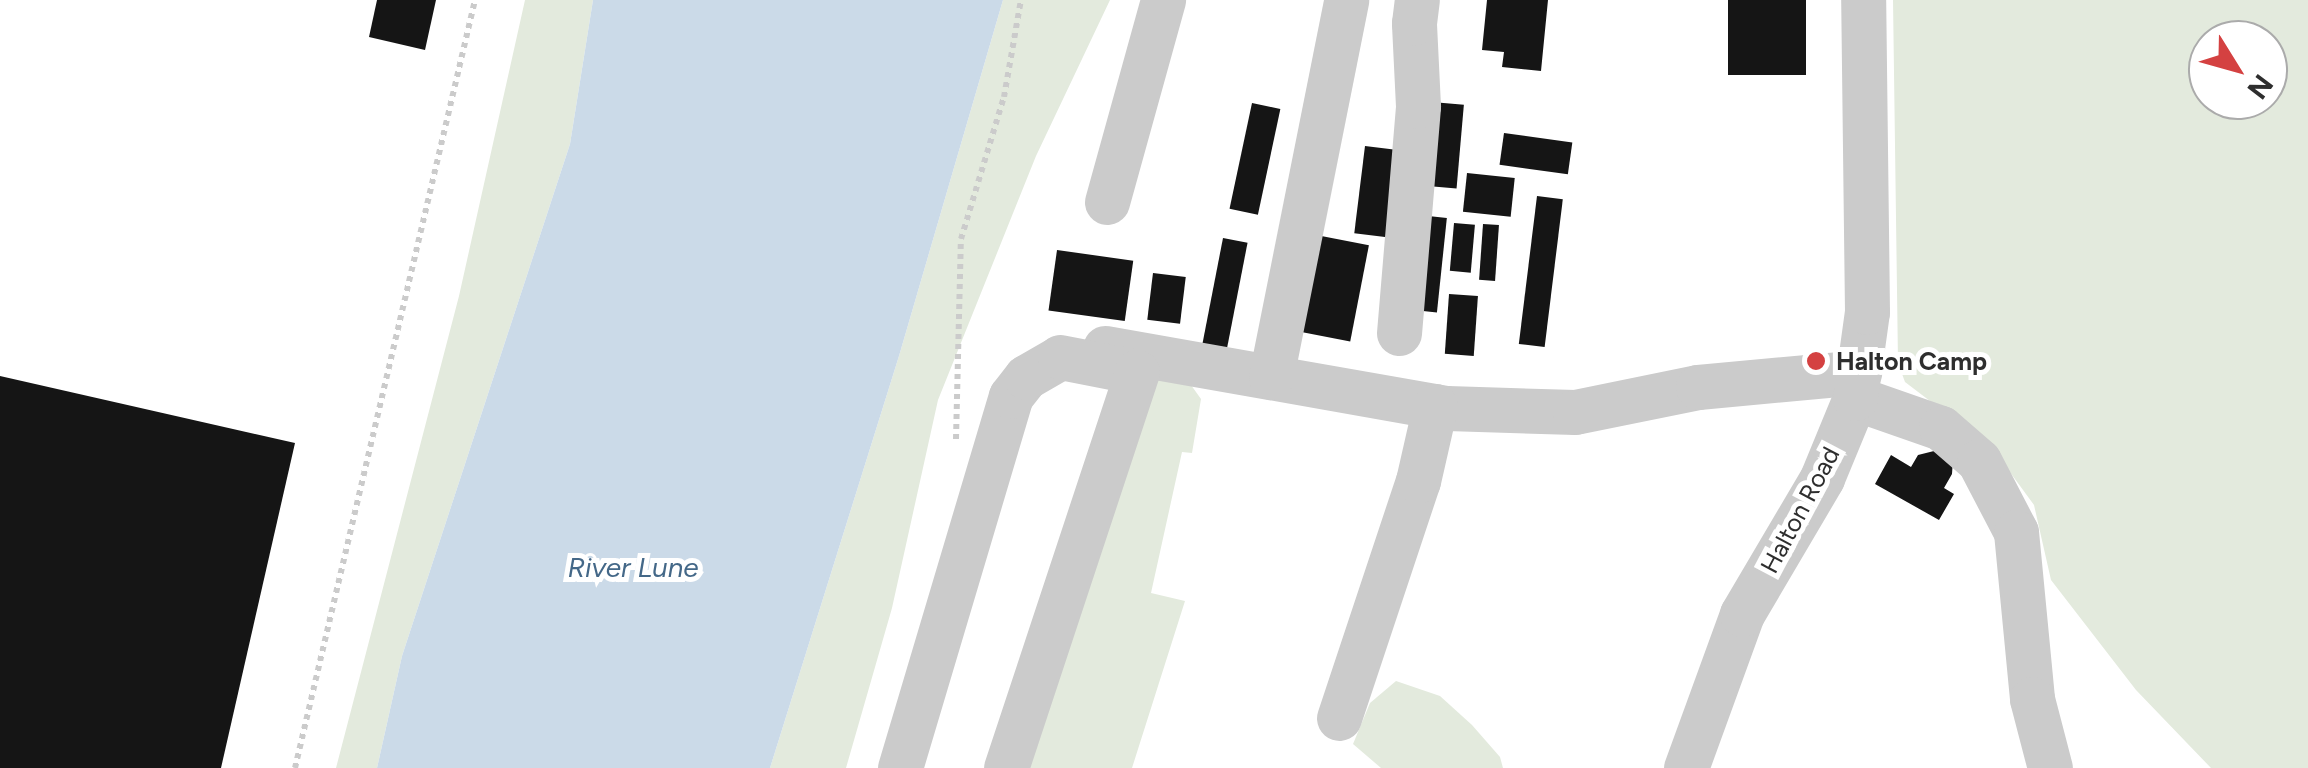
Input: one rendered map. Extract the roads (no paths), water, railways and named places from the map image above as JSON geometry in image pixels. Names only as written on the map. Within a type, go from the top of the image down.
[{"type":"street","points":[[1106,202],[1163,0]]},
{"type":"street","points":[[1272,378],[1346,0]]},
{"type":"street","points":[[1399,333],[1418,106],[1414,23],[1418,0]]},
{"type":"street","name":"Halton Road","points":[[1686,768],[1742,614],[1822,478],[1857,385],[1867,312],[1862,0]]},
{"type":"street","points":[[1034,336],[1435,406],[1574,412],[1698,388],[1857,385],[1941,428],[1979,461],[2016,532],[2032,699],[2050,768]]},
{"type":"street","points":[[900,768],[1011,396],[1026,377],[1060,357],[1137,372],[1006,768]]},
{"type":"street","points":[[1339,718],[1418,481],[1435,406]]},
{"type":"water","name":"River Lune","points":[[593,0],[1003,0],[899,356],[770,768],[377,768],[402,656],[570,144]]},
{"type":"place","name":"Halton Camp","points":[[1816,361]]}]
